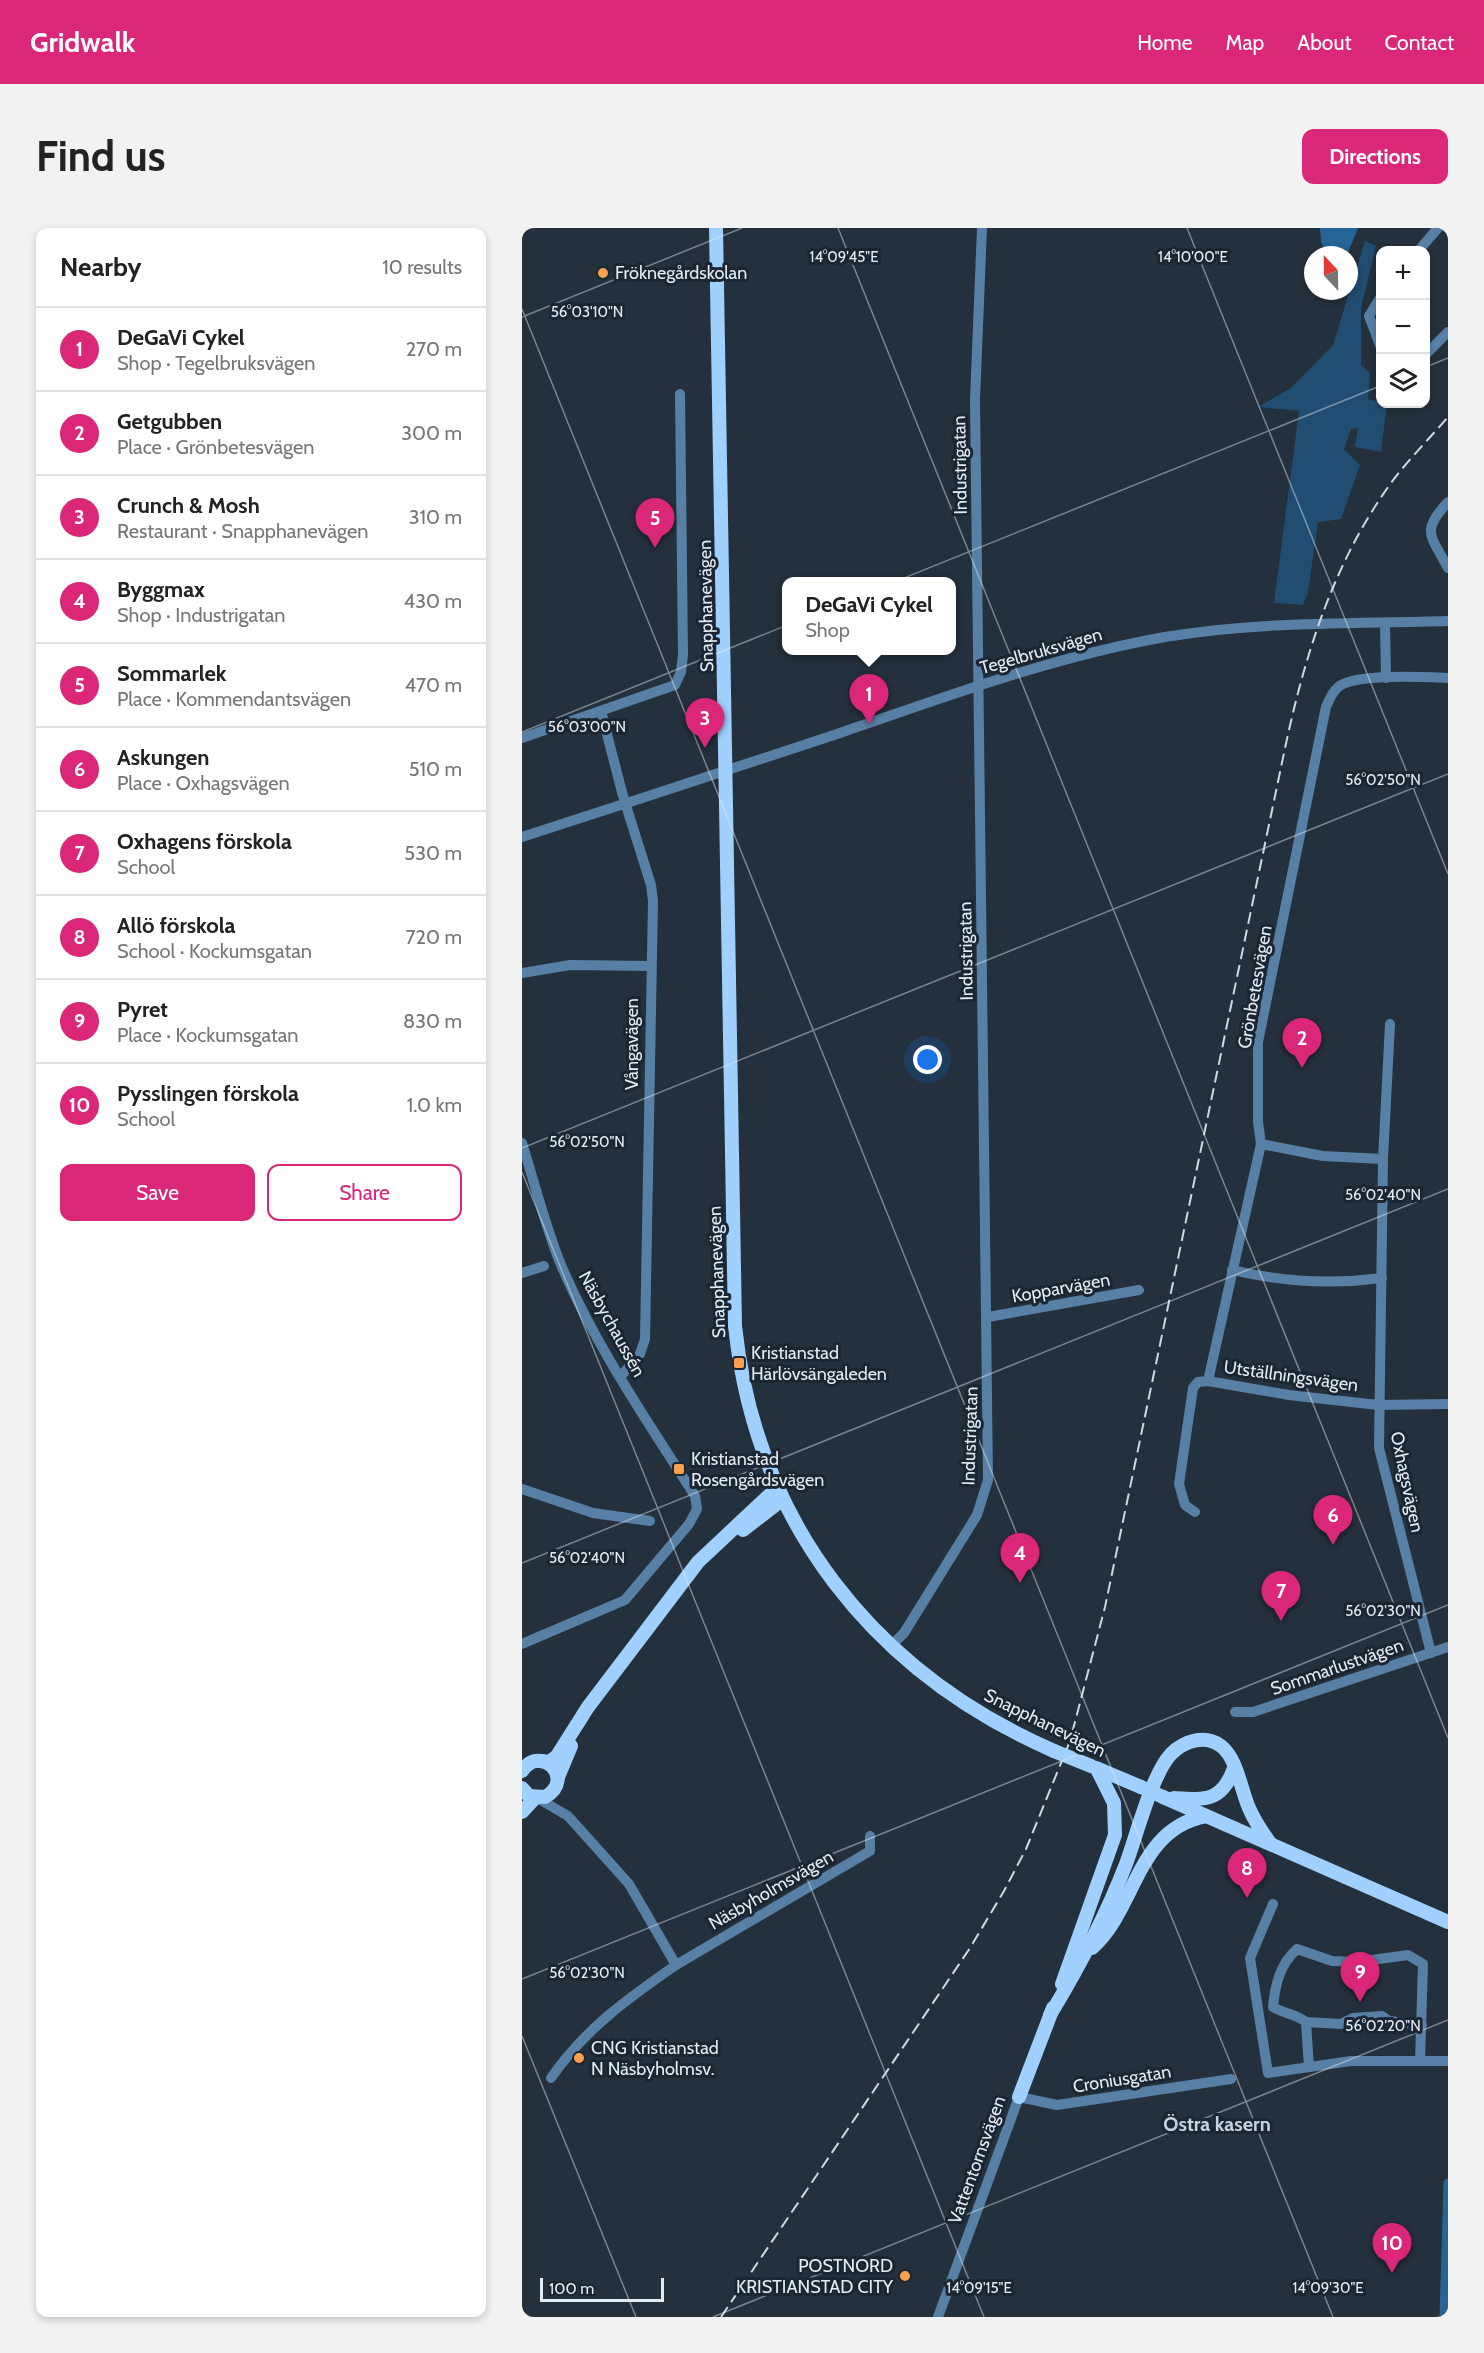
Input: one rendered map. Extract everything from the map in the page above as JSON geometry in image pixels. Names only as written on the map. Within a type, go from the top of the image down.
[{"type":"main road","name":"Snapphanevägen","points":[[716,228],[727,770],[726,950],[735,1326],[747,1405],[781,1493],[830,1580],[858,1614],[891,1646],[940,1686],[977,1712],[1054,1751],[1445,1921]]},
{"type":"main road","points":[[522,1771],[533,1761],[549,1762],[556,1756],[629,1653],[698,1562],[781,1493]]},
{"type":"main road","points":[[522,1812],[556,1784],[570,1748],[602,1701],[629,1653]]},
{"type":"main road","name":"Vattentornsvägen","points":[[1019,2097],[1050,2015],[1082,1947],[1104,1911],[1126,1865],[1163,1766],[1172,1754],[1190,1742],[1212,1742],[1227,1752],[1248,1806],[1270,1844]]},
{"type":"main road","points":[[533,1761],[552,1766],[556,1784]]},
{"type":"main road","points":[[1082,1947],[1115,1835],[1114,1803],[1094,1768]]},
{"type":"main road","points":[[1163,1797],[1194,1799],[1212,1797],[1224,1789],[1234,1768]]},
{"type":"main road","points":[[522,1788],[537,1798]]},
{"type":"main road","points":[[1082,1947],[1104,1936],[1134,1881],[1165,1835],[1184,1821],[1206,1816]]},
{"type":"street","name":"Industrigatan","points":[[891,1646],[904,1633],[965,1535],[985,1496],[988,1480],[988,1317],[975,400],[982,228]]},
{"type":"street","points":[[1422,246],[1438,228]]},
{"type":"street","points":[[1376,304],[1369,316],[1376,334]]},
{"type":"street","points":[[1430,349],[1448,332]]},
{"type":"street","points":[[522,738],[675,685],[681,672],[680,394]]},
{"type":"street","points":[[1448,502],[1432,519],[1430,530],[1448,568]]},
{"type":"street","name":"Tegelbruksvägen","points":[[522,837],[979,686],[1097,651],[1167,637],[1225,630],[1310,624],[1448,621]]},
{"type":"street","points":[[1385,623],[1386,678]]},
{"type":"street","name":"Grönbetesvägen","points":[[1208,1381],[1261,1144],[1258,1122],[1258,1042],[1326,706],[1334,691],[1343,684],[1386,678],[1448,678]]},
{"type":"street","name":"Vångavägen","points":[[602,711],[626,803],[651,885],[645,1339],[640,1354],[621,1376]]},
{"type":"street","points":[[522,973],[570,965],[650,966]]},
{"type":"street","name":"Oxhagsvägen","points":[[1390,1024],[1383,1159],[1379,1448],[1431,1653]]},
{"type":"street","name":"Näsbychaussén","points":[[522,1143],[560,1263],[575,1296],[695,1496],[697,1509],[689,1524],[625,1600],[522,1644]]},
{"type":"street","points":[[1261,1144],[1323,1156],[1383,1159]]},
{"type":"street","points":[[522,1273],[544,1266]]},
{"type":"street","points":[[1232,1270],[1273,1280],[1310,1283],[1342,1283],[1382,1278]]},
{"type":"street","name":"Kopparvägen","points":[[988,1317],[1139,1290]]},
{"type":"street","name":"Utställningsvägen","points":[[1195,1512],[1185,1505],[1179,1484],[1193,1388],[1198,1382],[1208,1381],[1289,1395],[1378,1405],[1448,1404]]},
{"type":"street","points":[[522,1489],[593,1513],[650,1521]]},
{"type":"street","name":"Sommarlustvägen","points":[[1235,1712],[1253,1712],[1448,1647]]},
{"type":"street","points":[[556,1784],[567,1816]]},
{"type":"street","points":[[537,1798],[567,1816],[629,1884],[676,1965]]},
{"type":"street","name":"Näsbyholmsvägen","points":[[551,2078],[568,2053],[615,2007],[676,1965],[870,1851],[870,1836]]},
{"type":"street","points":[[1273,1904],[1250,1958],[1268,2073],[1351,2061],[1445,2061]]},
{"type":"street","points":[[1420,2061],[1422,2025],[1423,1964],[1408,1955],[1357,1962],[1332,1961],[1297,1949],[1287,1958],[1274,1986],[1273,2007],[1286,2014],[1297,2014],[1306,2022],[1341,2024],[1353,2018],[1382,2016],[1389,2021],[1422,2025]]},
{"type":"street","points":[[1306,2022],[1309,2067]]},
{"type":"street","name":"Croniusgatan","points":[[1019,2097],[1057,2105],[1231,2079]]},
{"type":"street","name":"Vattentornsvägen","points":[[938,2317],[1019,2097]]},
{"type":"shaded area","points":[[1320,228],[1358,228],[1351,246],[1323,246]]},
{"type":"shaded area","points":[[1365,241],[1376,246],[1361,308],[1361,365],[1370,373],[1368,399],[1376,401],[1376,408],[1386,408],[1381,452],[1355,447],[1358,428],[1351,429],[1344,449],[1360,465],[1341,519],[1318,522],[1308,592],[1303,605],[1274,603],[1299,411],[1258,407],[1291,388],[1333,345],[1347,300],[1358,300],[1358,264]]},
{"type":"waterway","points":[[1444,2317],[1448,2183]]},
{"type":"railway","points":[[721,2317],[970,1948],[1026,1849],[1070,1741],[1105,1607],[1284,753],[1311,646],[1337,578],[1371,514],[1391,483],[1448,417]]},
{"type":"place","name":"Fröknegårdskolan","points":[[603,273]]},
{"type":"place","name":"Sommarlek","points":[[655,548]]},
{"type":"place","name":"DeGaVi Cykel","points":[[869,724]]},
{"type":"place","name":"Crunch & Mosh","points":[[705,748]]},
{"type":"place","name":"Getgubben","points":[[1302,1068]]},
{"type":"place","name":"Kristianstad Härlövsängaleden","points":[[739,1363]]},
{"type":"place","name":"Kristianstad Rosengårdsvägen","points":[[679,1469]]},
{"type":"place","name":"Askungen","points":[[1333,1545]]},
{"type":"place","name":"Byggmax","points":[[1020,1583]]},
{"type":"place","name":"Oxhagens förskola","points":[[1281,1621]]},
{"type":"place","name":"Allö förskola","points":[[1247,1898]]},
{"type":"place","name":"Pyret","points":[[1360,2002]]},
{"type":"place","name":"CNG Kristianstad N Näsbyholmsv.","points":[[579,2058]]},
{"type":"place","name":"Pysslingen förskola","points":[[1392,2273]]},
{"type":"place","name":"POSTNORD KRISTIANSTAD CITY","points":[[905,2276]]},
{"type":"district","name":"Östra kasern","points":[[1217,2124]]}]
